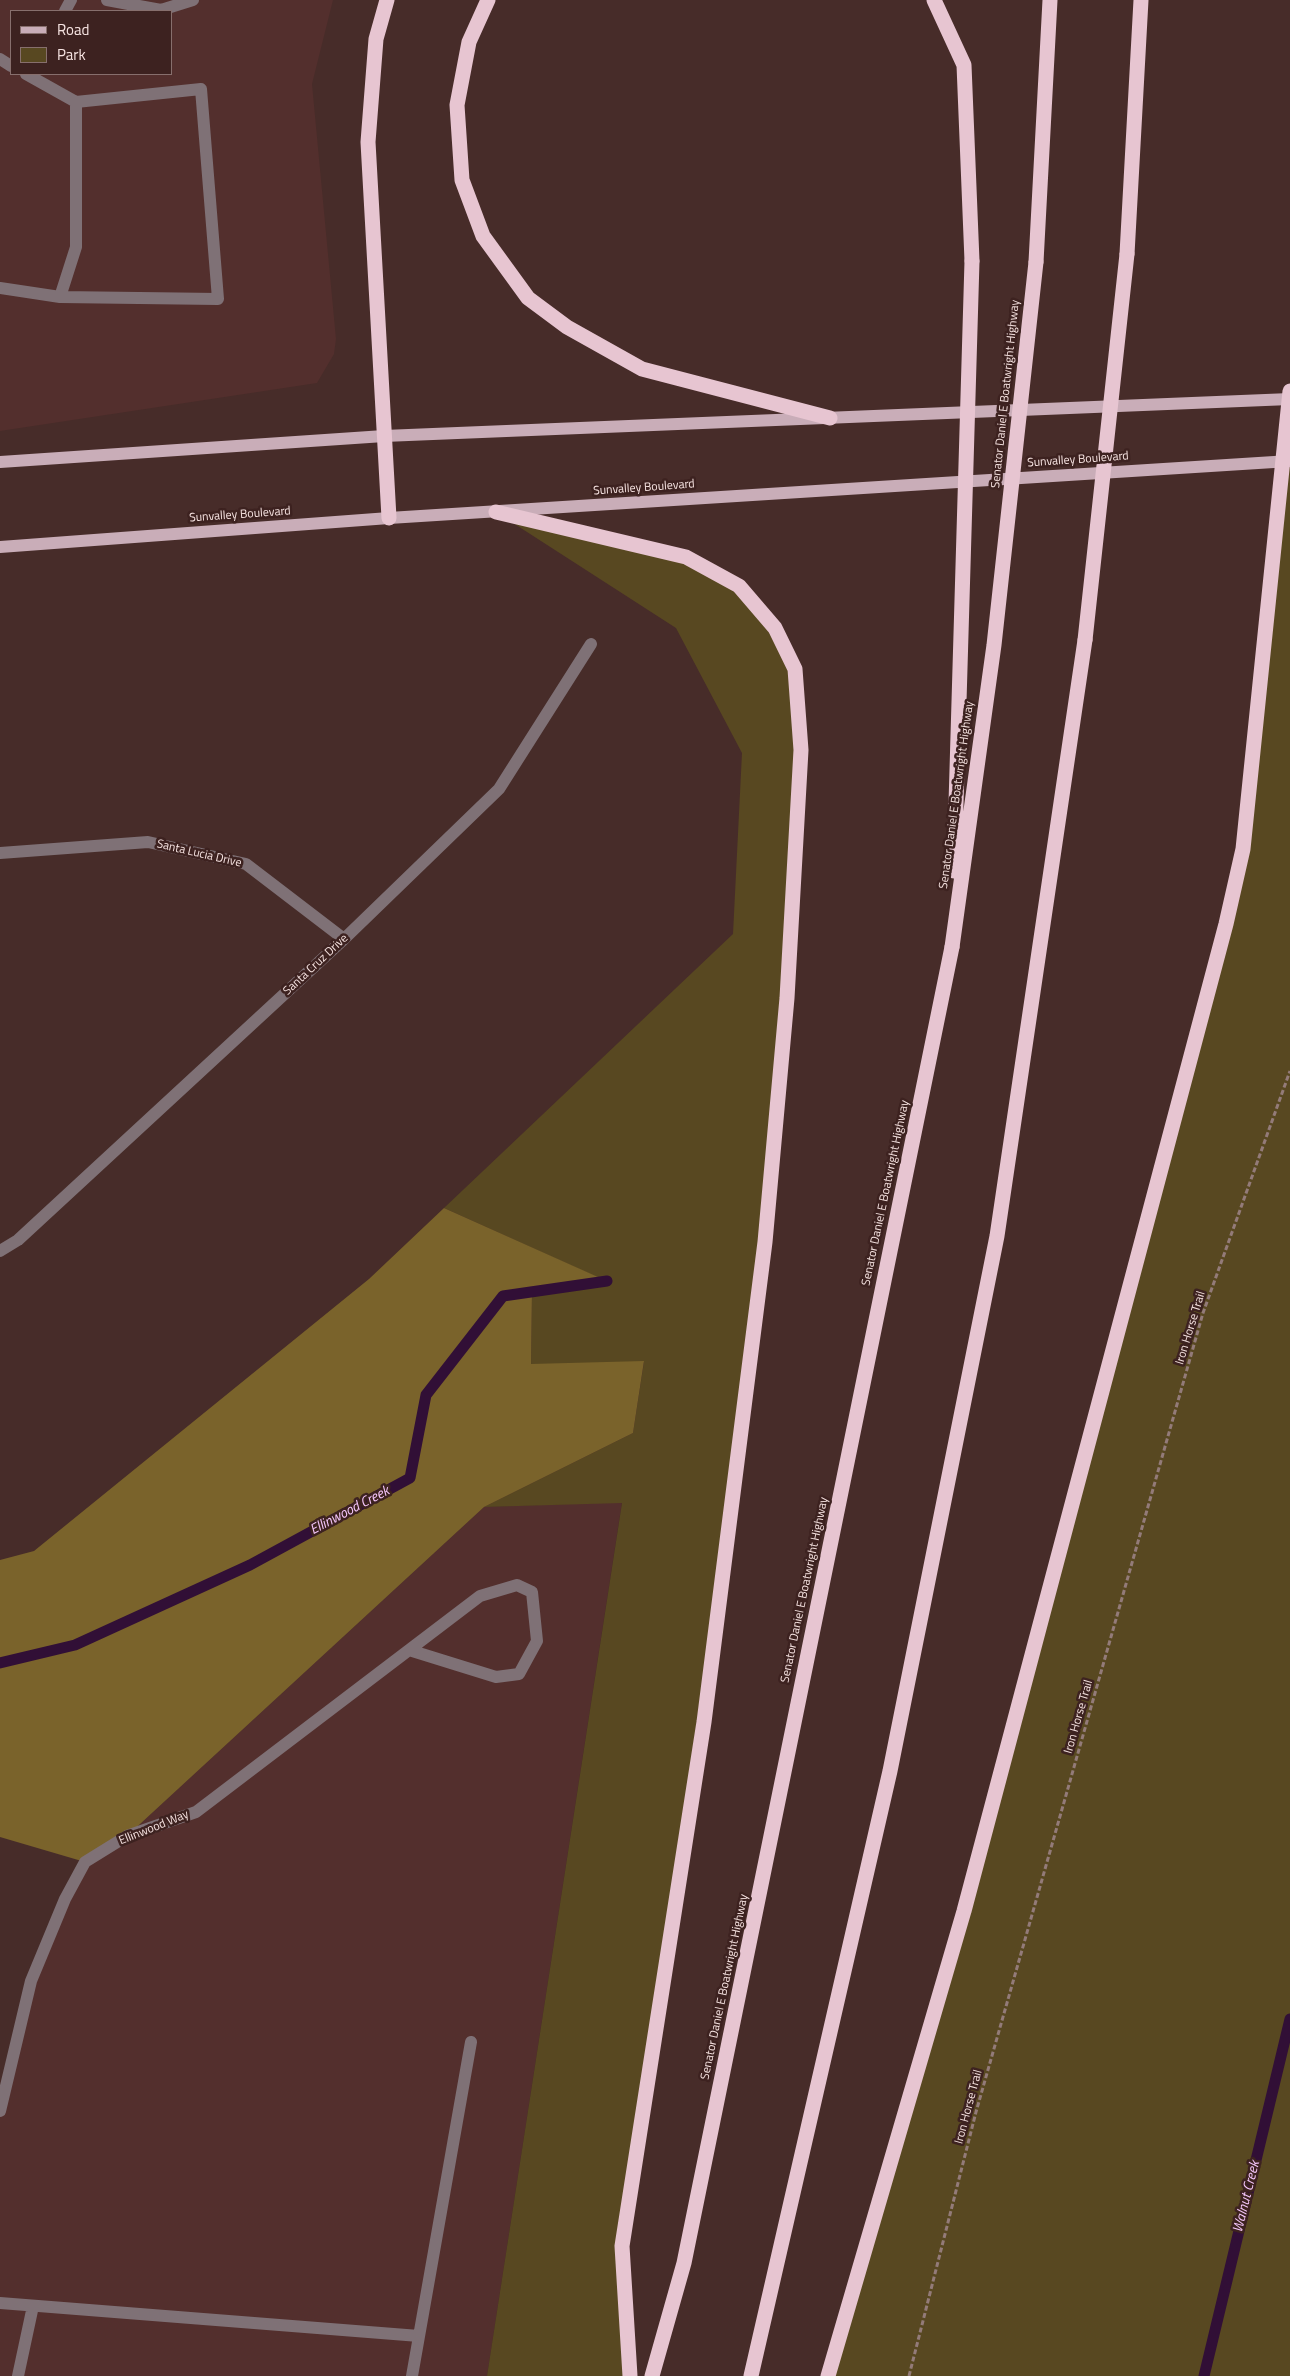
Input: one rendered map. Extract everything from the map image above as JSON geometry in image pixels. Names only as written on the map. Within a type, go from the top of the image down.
[{"type":"highway","points":[[387,0],[376,39],[368,142],[389,518]]},
{"type":"highway","points":[[488,0],[469,42],[457,105],[462,180],[483,236],[528,298],[567,327],[642,369],[830,418]]},
{"type":"highway","points":[[934,0],[964,65],[972,261],[952,947]]},
{"type":"highway","name":"Senator Daniel E Boatwright Highway","points":[[652,2376],[684,2263],[952,947],[994,645],[1036,262],[1050,0]]},
{"type":"highway","points":[[752,2376],[890,1771],[997,1236],[1085,640],[1127,254],[1141,0]]},
{"type":"highway","points":[[828,2376],[964,1911],[1226,924],[1243,849],[1287,461],[1290,391]]},
{"type":"highway","points":[[496,512],[686,557],[739,586],[775,628],[795,669],[801,750],[786,998],[764,1242],[704,1722],[622,2246],[630,2376]]},
{"type":"main road","points":[[0,462],[384,436],[1290,399]]},
{"type":"main road","name":"Sunvalley Boulevard","points":[[0,547],[389,518],[1287,461]]},
{"type":"street","points":[[107,0],[161,10],[193,0]]},
{"type":"street","points":[[0,288],[60,298],[218,299],[201,89],[76,102],[30,75]]},
{"type":"street","points":[[60,298],[76,247],[76,102]]},
{"type":"street","name":"Santa Cruz Drive","points":[[0,1251],[18,1240],[344,939],[499,790],[591,644]]},
{"type":"street","name":"Santa Lucia Drive","points":[[0,853],[148,842],[246,864],[344,939]]},
{"type":"street","name":"Ellinwood Way","points":[[0,2111],[31,1981],[65,1899],[85,1862],[127,1836],[196,1812],[409,1650],[480,1596],[517,1585],[532,1592],[537,1642],[519,1674],[496,1677],[409,1650]]},
{"type":"street","points":[[412,2376],[471,2042]]},
{"type":"street","points":[[0,2304],[419,2336]]},
{"type":"street","points":[[18,2376],[33,2306]]},
{"type":"path","name":"Iron Horse Trail","points":[[909,2376],[976,2112],[1204,1313],[1290,1071]]},
{"type":"shaded area","points":[[0,0],[333,0],[312,84],[336,339],[334,354],[317,383],[0,431]]},
{"type":"shaded area","points":[[444,1208],[607,1281],[532,1292],[531,1364],[644,1361],[633,1433],[484,1507],[127,1836],[85,1862],[0,1837],[0,1560],[34,1551],[369,1279]]},
{"type":"shaded area","points":[[622,1502],[487,2376],[0,2376],[0,2111],[31,1981],[85,1862],[127,1836],[484,1507]]},
{"type":"green space","points":[[1290,461],[1290,2376],[828,2376],[853,2297],[1226,924]]},
{"type":"green space","points":[[496,512],[686,557],[739,586],[795,669],[801,750],[765,1242],[622,2246],[630,2376],[487,2376],[622,1503],[484,1507],[633,1433],[644,1362],[531,1365],[532,1292],[606,1281],[444,1208],[733,934],[742,753],[676,628]]},
{"type":"waterway","name":"Ellinwood Creek","points":[[0,1663],[75,1645],[250,1565],[410,1478],[426,1395],[503,1296],[607,1281]]},
{"type":"waterway","name":"Walnut Creek","points":[[1204,2376],[1290,2019]]}]
